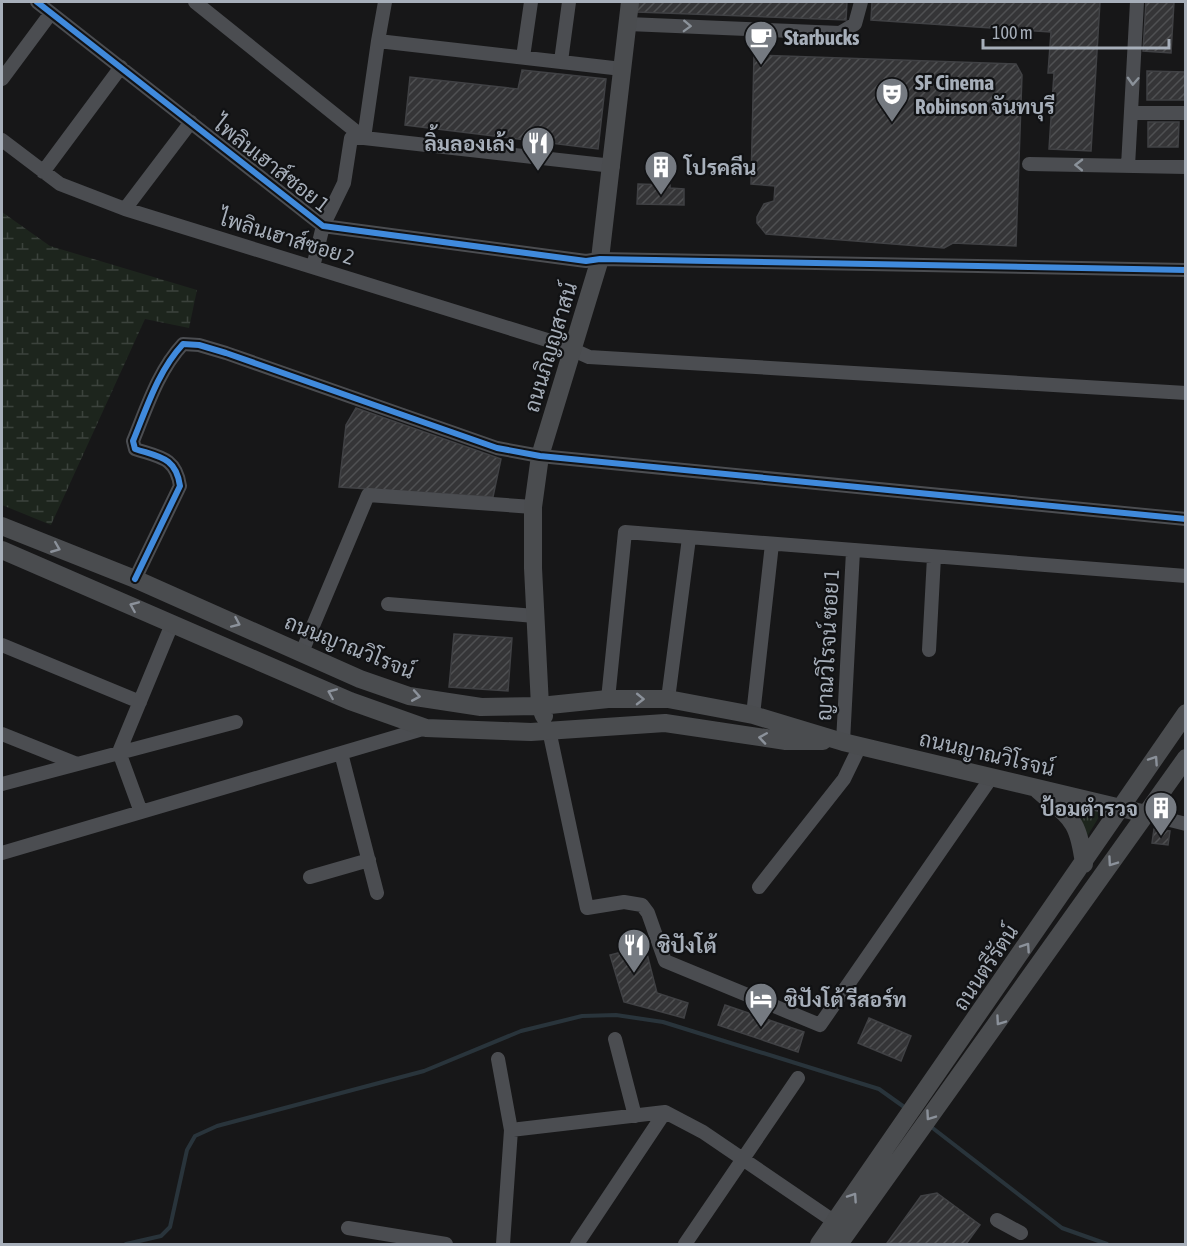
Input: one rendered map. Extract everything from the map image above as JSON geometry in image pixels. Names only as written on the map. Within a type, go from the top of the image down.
[{"type":"main road","name":"ถนนภิญญสาสน์","points":[[549,730],[540,706],[535,616],[533,507],[540,456],[600,259],[613,166],[630,2]]},
{"type":"main road","name":"ถนนญาณวิโรจน์","points":[[2,526],[135,579],[360,679],[409,696],[481,706],[540,706],[608,699],[668,699],[753,715],[851,744],[1146,814]]},
{"type":"main road","name":"ถนนญาณวิโรจน์","points":[[2,550],[350,701],[426,728],[549,730],[665,723],[786,741],[851,744]]},
{"type":"main road","name":"ถนนตรีรัตน์","points":[[839,1245],[912,1143],[940,1086],[1083,864],[1185,713]]},
{"type":"main road","name":"ถนนตรีรัตน์","points":[[819,1245],[897,1131],[940,1086],[1146,814],[1185,758]]},
{"type":"main road","points":[[1034,788],[1072,820],[1080,834],[1083,864]]},
{"type":"street","name":"ไพลินเฮาส์ซอย 1","points":[[37,2],[323,226],[586,261],[600,259],[1185,270]]},
{"type":"street","points":[[195,2],[364,138]]},
{"type":"street","points":[[364,138],[385,2]]},
{"type":"street","points":[[523,57],[531,2]]},
{"type":"street","points":[[561,61],[569,2]]},
{"type":"street","points":[[628,24],[840,33],[855,24],[861,2]]},
{"type":"street","points":[[1128,166],[1137,2]]},
{"type":"street","points":[[2,79],[51,12]]},
{"type":"street","points":[[378,41],[622,69]]},
{"type":"street","points":[[43,172],[121,67]]},
{"type":"street","points":[[1131,113],[1185,113]]},
{"type":"street","points":[[125,209],[190,122]]},
{"type":"street","points":[[313,267],[323,226],[344,183],[351,138],[613,166]]},
{"type":"street","name":"ไพลินเฮาส์ซอย 2","points":[[2,140],[60,184],[125,209],[572,349],[589,357],[1185,393]]},
{"type":"street","points":[[1029,164],[1185,167]]},
{"type":"street","points":[[135,579],[180,486],[178,470],[168,460],[135,449],[133,441],[154,389],[170,358],[183,344],[199,345],[226,353],[487,445],[540,456],[1185,519]]},
{"type":"street","points":[[302,652],[369,495],[533,507]]},
{"type":"street","points":[[608,699],[626,532],[1185,576]]},
{"type":"street","points":[[668,699],[690,538]]},
{"type":"street","points":[[753,715],[772,544]]},
{"type":"street","name":"ญาณวิโรจน์ ซอย 1","points":[[851,744],[853,551]]},
{"type":"street","points":[[928,650],[934,557]]},
{"type":"street","points":[[388,604],[535,616]]},
{"type":"street","points":[[141,812],[119,752],[172,624]]},
{"type":"street","points":[[2,645],[140,702]]},
{"type":"street","points":[[2,784],[236,722]]},
{"type":"street","points":[[2,853],[426,728]]},
{"type":"street","points":[[549,730],[587,908],[624,902],[642,905],[648,913],[665,961],[820,1025],[991,778]]},
{"type":"street","points":[[2,734],[77,764]]},
{"type":"street","points":[[759,886],[844,779],[851,744]]},
{"type":"street","points":[[341,753],[377,894]]},
{"type":"street","points":[[1146,814],[1185,824]]},
{"type":"street","points":[[310,877],[369,860]]},
{"type":"street","points":[[615,1039],[635,1116]]},
{"type":"street","points":[[498,1059],[511,1130],[503,1245]]},
{"type":"street","points":[[685,1245],[798,1078]]},
{"type":"street","points":[[577,1245],[665,1112]]},
{"type":"street","points":[[511,1130],[665,1112],[704,1132],[835,1222]]},
{"type":"street","points":[[997,1220],[1021,1233]]},
{"type":"street","points":[[348,1228],[446,1245]]},
{"type":"green space","points":[[2,212],[50,246],[197,290],[189,328],[145,319],[51,525],[2,505]]},
{"type":"green space","points":[[1061,802],[1102,812],[1085,840],[1081,822]]},
{"type":"building","points":[[638,2],[847,2],[846,20],[637,12]]},
{"type":"building","points":[[872,2],[1100,2],[1091,151],[1049,149],[1054,73],[1048,73],[1051,32],[871,20]]},
{"type":"building","points":[[1146,2],[1174,2],[1171,53],[1143,51]]},
{"type":"building","points":[[754,55],[1016,64],[1022,75],[1016,246],[953,243],[944,248],[766,234],[757,223],[757,217],[764,204],[774,201],[775,186],[751,184]]},
{"type":"building","points":[[522,70],[606,79],[598,149],[405,125],[410,77],[518,89]]},
{"type":"building","points":[[1147,71],[1186,72],[1186,100],[1147,100]]},
{"type":"building","points":[[1148,122],[1179,122],[1178,147],[1148,147]]},
{"type":"building","name":"โปรคลีน","points":[[638,184],[670,185],[670,188],[684,189],[684,205],[637,204]]},
{"type":"building","points":[[356,408],[501,459],[493,497],[339,487],[346,425]]},
{"type":"building","points":[[454,634],[512,638],[508,691],[449,687]]},
{"type":"building","name":"ป้อมตำรวจ","points":[[1154,829],[1170,831],[1168,845],[1152,843]]},
{"type":"building","name":"ชิปังโต้","points":[[645,946],[657,993],[688,1003],[684,1018],[624,1002],[610,955]]},
{"type":"building","name":"ชิปังโต้ รีสอร์ท","points":[[725,1005],[804,1032],[798,1052],[718,1025]]},
{"type":"building","points":[[869,1018],[911,1036],[901,1061],[858,1043]]},
{"type":"building","points":[[937,1193],[980,1225],[966,1244],[887,1243],[921,1196]]},
{"type":"waterway","points":[[126,1244],[161,1236],[170,1227],[187,1150],[195,1136],[217,1126],[424,1071],[521,1031],[582,1016],[616,1015],[663,1022],[879,1089],[907,1109]]},
{"type":"waterway","points":[[930,1126],[1062,1228],[1107,1244]]},
{"type":"cycle path","points":[[37,2],[323,226],[586,261],[600,259],[1186,270]]},
{"type":"cycle path","points":[[135,579],[180,486],[175,469],[170,464],[159,457],[135,449],[133,441],[160,378],[183,344],[199,345],[226,353],[497,448],[540,456],[1186,519]]},
{"type":"place","name":"Starbucks","points":[[761,66]]},
{"type":"place","name":"SF Cinema Robinson จันทบุรี","points":[[892,123]]},
{"type":"place","name":"ลิ้มลองเล้ง","points":[[538,172]]},
{"type":"place","name":"โปรคลีน","points":[[661,196]]},
{"type":"place","name":"ป้อมตำรวจ","points":[[1161,837]]},
{"type":"place","name":"ชิปังโต้","points":[[634,974]]},
{"type":"place","name":"ชิปังโต้ รีสอร์ท","points":[[761,1028]]}]
